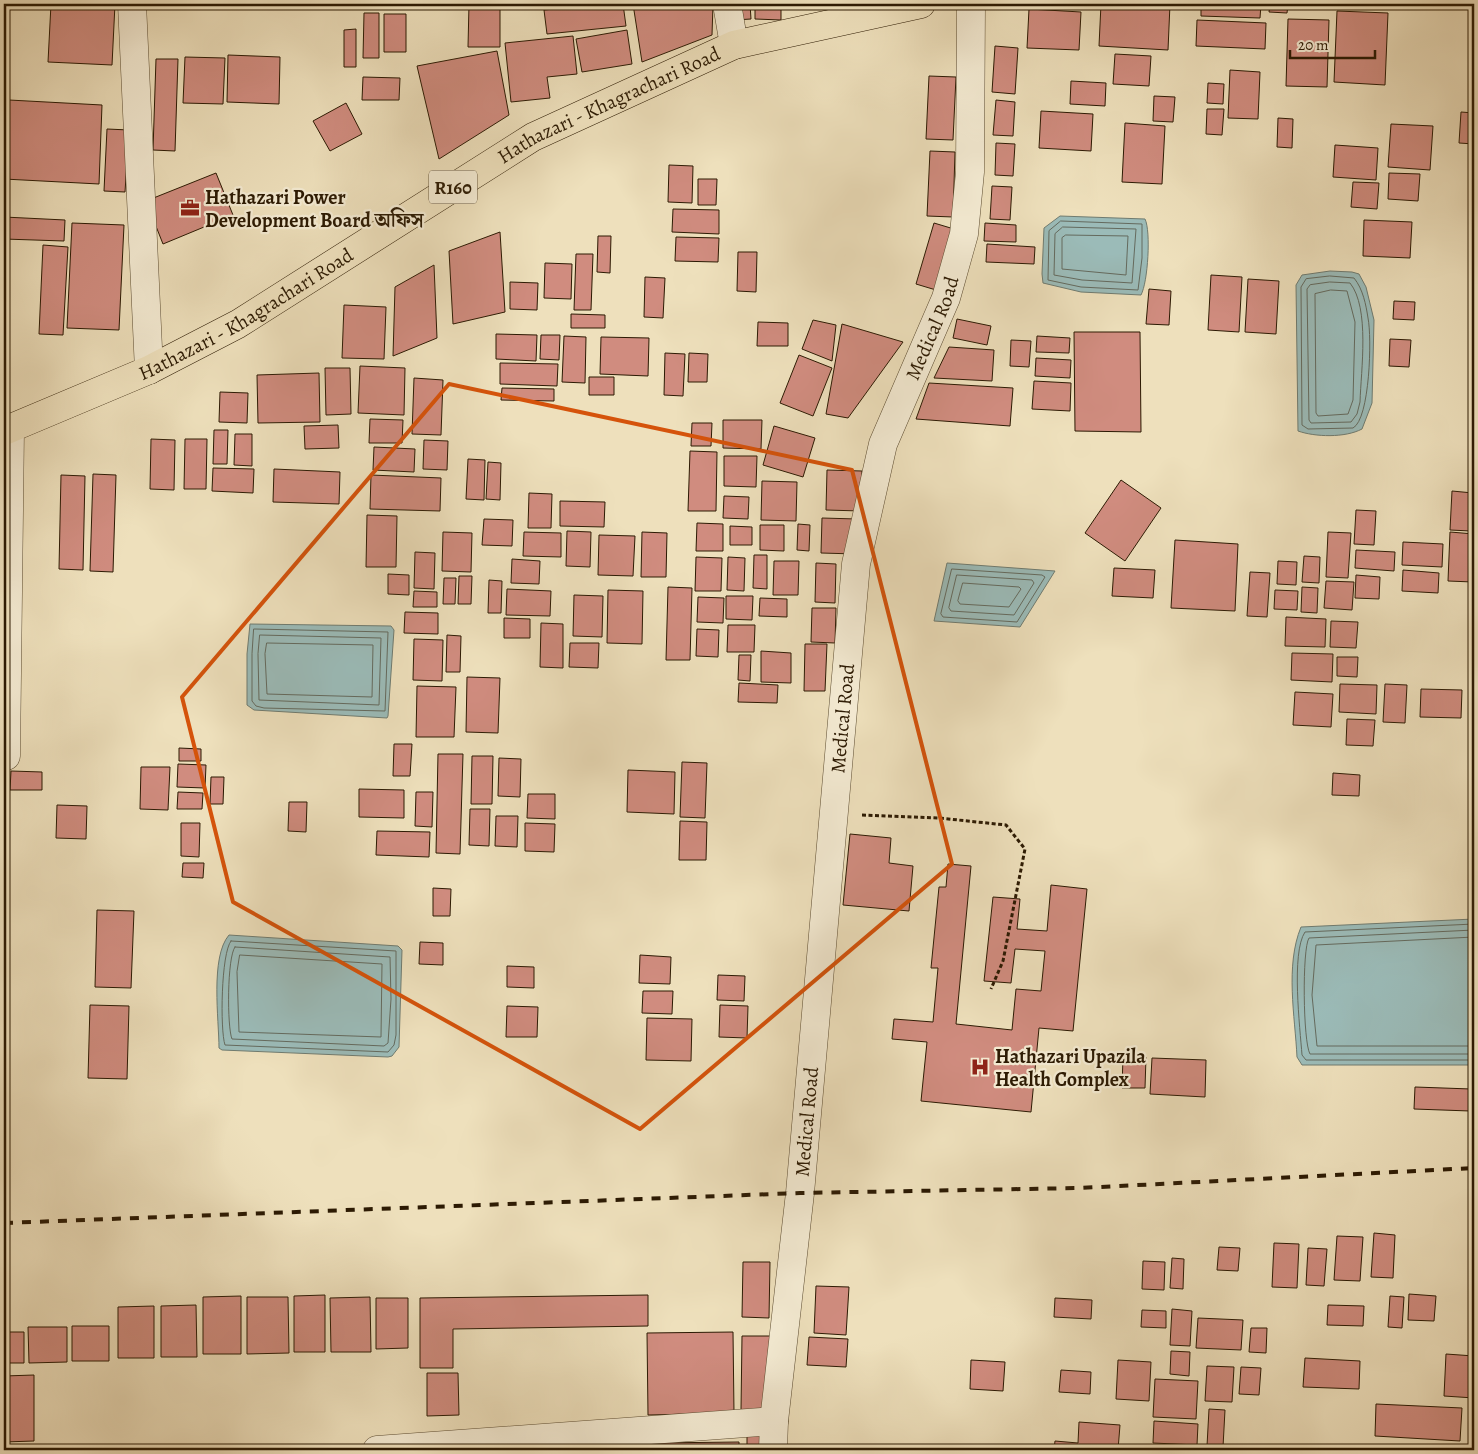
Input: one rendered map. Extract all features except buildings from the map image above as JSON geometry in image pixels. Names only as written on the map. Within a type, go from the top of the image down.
[{"type":"main road","name":"Hathazari - Khagrachari Road","points":[[7,430],[149,370],[238,324],[533,137],[734,45],[921,4]]},
{"type":"street","points":[[132,4],[149,370]]},
{"type":"street","points":[[727,4],[734,45]]},
{"type":"street","name":"Medical Road","points":[[773,1450],[774,1421],[800,1193],[856,564],[882,444],[946,298],[964,234],[970,172],[971,4]]},
{"type":"street","points":[[6,756],[7,430]]},
{"type":"street","points":[[377,1450],[774,1421]]},
{"type":"path","points":[[834,814],[939,818],[1006,825],[1025,849],[1003,961],[991,989]]},
{"type":"highlighted area","points":[[449,384],[852,470],[952,864],[640,1129],[233,902],[182,697]]},
{"type":"water","points":[[1060,216],[1145,219],[1148,234],[1148,257],[1141,295],[1081,292],[1043,283],[1044,228]]},
{"type":"water","points":[[1330,271],[1359,274],[1366,287],[1374,320],[1372,403],[1362,429],[1347,434],[1330,436],[1298,431],[1296,285],[1302,275]]},
{"type":"water","points":[[947,563],[1055,571],[1020,627],[934,621]]},
{"type":"water","points":[[250,624],[391,626],[394,630],[387,718],[254,710],[247,705],[247,654]]},
{"type":"water","points":[[1474,919],[1474,1065],[1302,1065],[1297,1057],[1292,991],[1293,958],[1301,927]]},
{"type":"water","points":[[229,935],[398,946],[402,950],[399,1047],[392,1056],[388,1057],[222,1050],[219,1048],[217,973],[223,945]]},
{"type":"railway","points":[[4,1223],[800,1193],[1080,1188],[1474,1168]]},
{"type":"place","name":"Hathazari Power Development Board অফিস","points":[[190,208]]},
{"type":"place","name":"Hathazari Upazila Health Complex","points":[[980,1067]]}]
